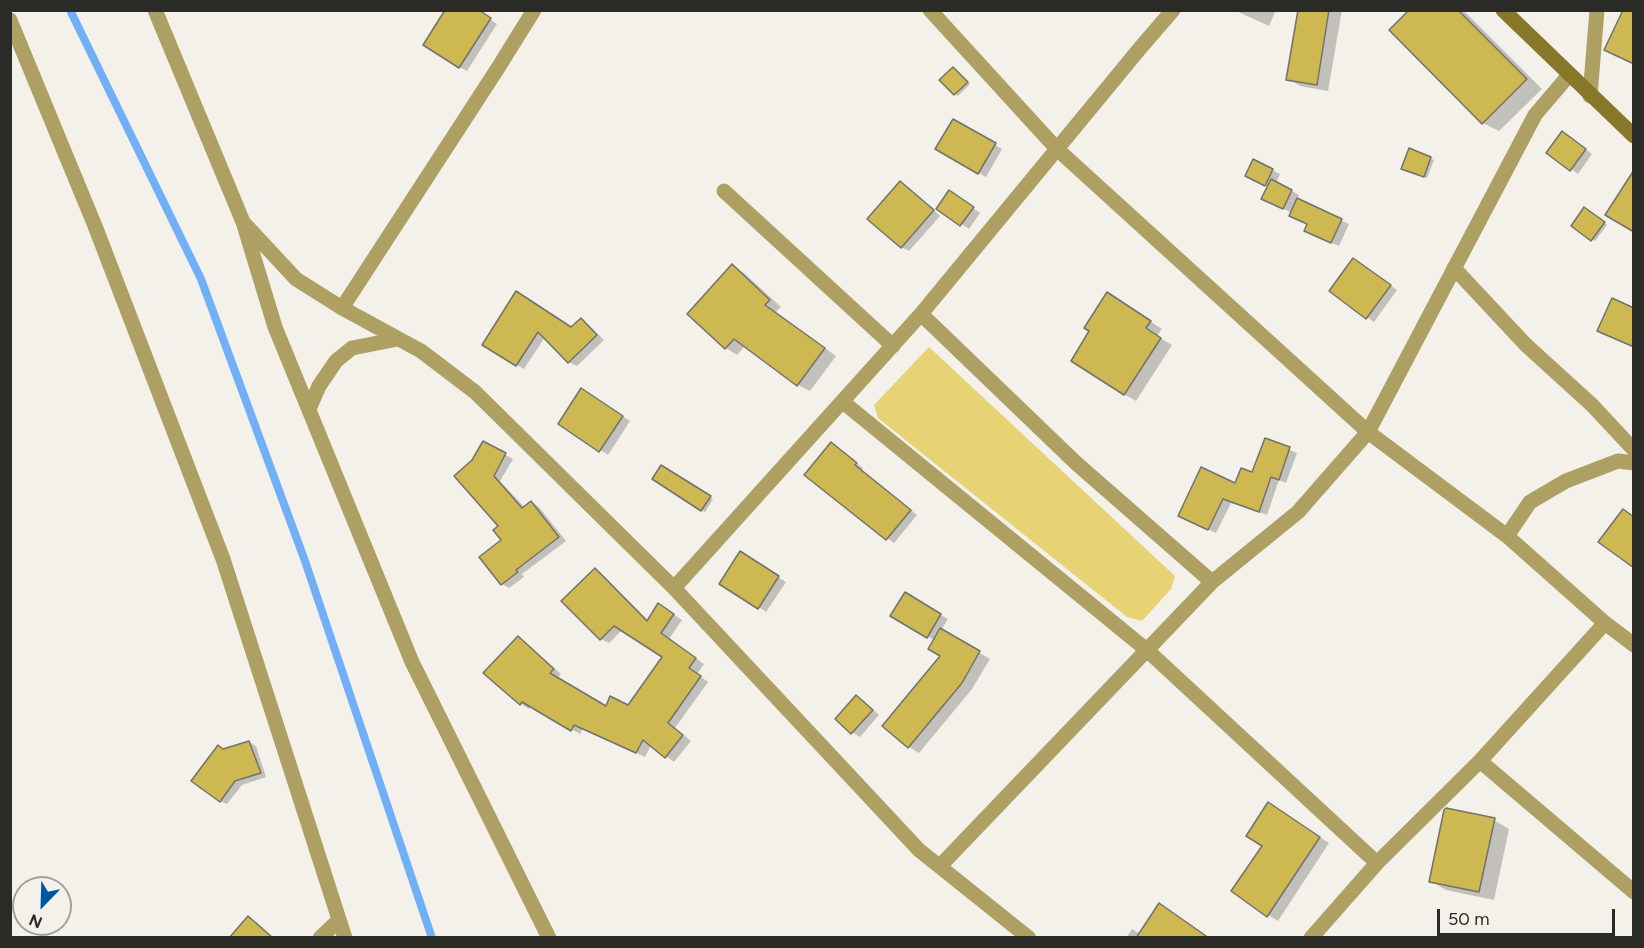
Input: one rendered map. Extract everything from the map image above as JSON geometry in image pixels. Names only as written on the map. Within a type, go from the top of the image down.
[{"type":"main road","points":[[1503,10],[1634,136]]},
{"type":"street","points":[[155,10],[243,222],[275,327],[412,662],[549,938]]},
{"type":"street","points":[[342,308],[534,10]]},
{"type":"street","points":[[930,10],[1057,149],[1368,432],[1507,536],[1605,623],[1634,645]]},
{"type":"street","points":[[674,588],[921,314],[1173,10]]},
{"type":"street","points":[[1590,96],[1597,10]]},
{"type":"street","points":[[10,20],[96,226],[223,559],[345,938]]},
{"type":"street","points":[[940,866],[1212,582],[1298,512],[1368,432],[1535,115],[1569,75]]},
{"type":"street","points":[[724,191],[893,346]]},
{"type":"street","points":[[243,222],[296,279],[342,308],[421,351],[475,392],[674,588],[920,850],[1029,938]]},
{"type":"street","points":[[1454,268],[1526,345],[1592,405],[1634,450]]},
{"type":"street","points":[[921,314],[1076,463],[1212,582]]},
{"type":"street","points":[[309,409],[319,386],[336,362],[352,348],[399,339]]},
{"type":"street","points":[[843,402],[1148,651],[1377,863]]},
{"type":"street","points":[[1507,536],[1530,502],[1566,481],[1618,461],[1634,463]]},
{"type":"street","points":[[1311,938],[1377,863],[1480,761],[1605,623]]},
{"type":"street","points":[[1480,761],[1634,892]]},
{"type":"street","points":[[320,938],[339,920]]},
{"type":"shaded area","points":[[929,347],[1175,576],[1171,589],[1142,621],[1127,617],[878,418],[874,405]]},
{"type":"building","points":[[445,10],[479,10],[491,18],[459,68],[423,45]]},
{"type":"building","points":[[1298,10],[1329,10],[1317,85],[1286,80]]},
{"type":"building","points":[[1409,10],[1458,10],[1527,79],[1482,124],[1389,30]]},
{"type":"building","points":[[1623,10],[1634,10],[1634,64],[1604,50]]},
{"type":"building","points":[[953,67],[968,82],[954,95],[939,80]]},
{"type":"building","points":[[953,119],[996,143],[978,174],[935,149]]},
{"type":"building","points":[[1562,131],[1586,149],[1570,171],[1546,153]]},
{"type":"building","points":[[1409,148],[1431,157],[1424,177],[1401,169]]},
{"type":"building","points":[[1253,159],[1273,169],[1265,186],[1245,176]]},
{"type":"building","points":[[1634,170],[1634,232],[1605,215]]},
{"type":"building","points":[[1271,179],[1292,190],[1283,209],[1261,199]]},
{"type":"building","points":[[900,181],[934,210],[901,248],[867,219]]},
{"type":"building","points":[[949,190],[974,207],[960,226],[936,209]]},
{"type":"building","points":[[1297,198],[1342,219],[1331,243],[1304,231],[1307,224],[1289,216]]},
{"type":"building","points":[[1584,207],[1605,222],[1591,241],[1571,226]]},
{"type":"building","points":[[1353,258],[1391,285],[1366,319],[1329,291]]},
{"type":"building","points":[[732,264],[770,300],[765,305],[825,348],[797,386],[734,339],[725,349],[687,314]]},
{"type":"building","points":[[516,291],[571,327],[581,318],[597,335],[568,363],[538,332],[516,366],[482,345]]},
{"type":"building","points":[[1107,292],[1151,321],[1146,328],[1161,338],[1124,395],[1071,361],[1089,331],[1084,328]]},
{"type":"building","points":[[1612,298],[1634,308],[1634,347],[1597,331]]},
{"type":"building","points":[[581,388],[623,416],[599,452],[558,424]]},
{"type":"building","points":[[1265,438],[1290,447],[1279,480],[1271,477],[1259,512],[1223,499],[1208,530],[1178,516],[1201,467],[1235,483],[1241,468],[1252,472]]},
{"type":"building","points":[[483,441],[506,453],[494,476],[522,508],[531,501],[559,537],[516,570],[518,572],[501,585],[479,557],[501,540],[493,530],[498,526],[454,476],[472,460]]},
{"type":"building","points":[[831,442],[857,463],[855,465],[911,510],[886,540],[804,475]]},
{"type":"building","points":[[661,465],[711,496],[701,511],[652,479]]},
{"type":"building","points":[[1623,509],[1634,517],[1634,568],[1598,542]]},
{"type":"building","points":[[740,551],[779,576],[758,609],[719,584]]},
{"type":"building","points":[[595,568],[647,621],[658,603],[674,614],[661,633],[696,658],[689,668],[701,676],[668,723],[683,735],[665,758],[643,740],[636,753],[574,725],[571,731],[522,702],[520,705],[483,673],[518,636],[554,669],[550,673],[606,706],[610,696],[628,705],[662,657],[614,626],[600,640],[561,601]]},
{"type":"building","points":[[905,592],[941,614],[927,638],[890,616]]},
{"type":"building","points":[[940,628],[980,651],[962,683],[908,748],[882,726],[940,656],[928,649]]},
{"type":"building","points":[[856,695],[873,710],[851,734],[835,719]]},
{"type":"building","points":[[249,741],[261,773],[235,781],[220,802],[191,781],[218,745],[223,749]]},
{"type":"building","points":[[1268,802],[1320,837],[1267,917],[1231,891],[1262,846],[1246,836]]},
{"type":"building","points":[[1446,808],[1495,818],[1479,892],[1429,882]]},
{"type":"building","points":[[1159,903],[1209,938],[1136,938]]},
{"type":"building","points":[[248,916],[273,938],[229,938]]},
{"type":"waterway","points":[[70,10],[201,279],[305,561],[432,938]]}]
